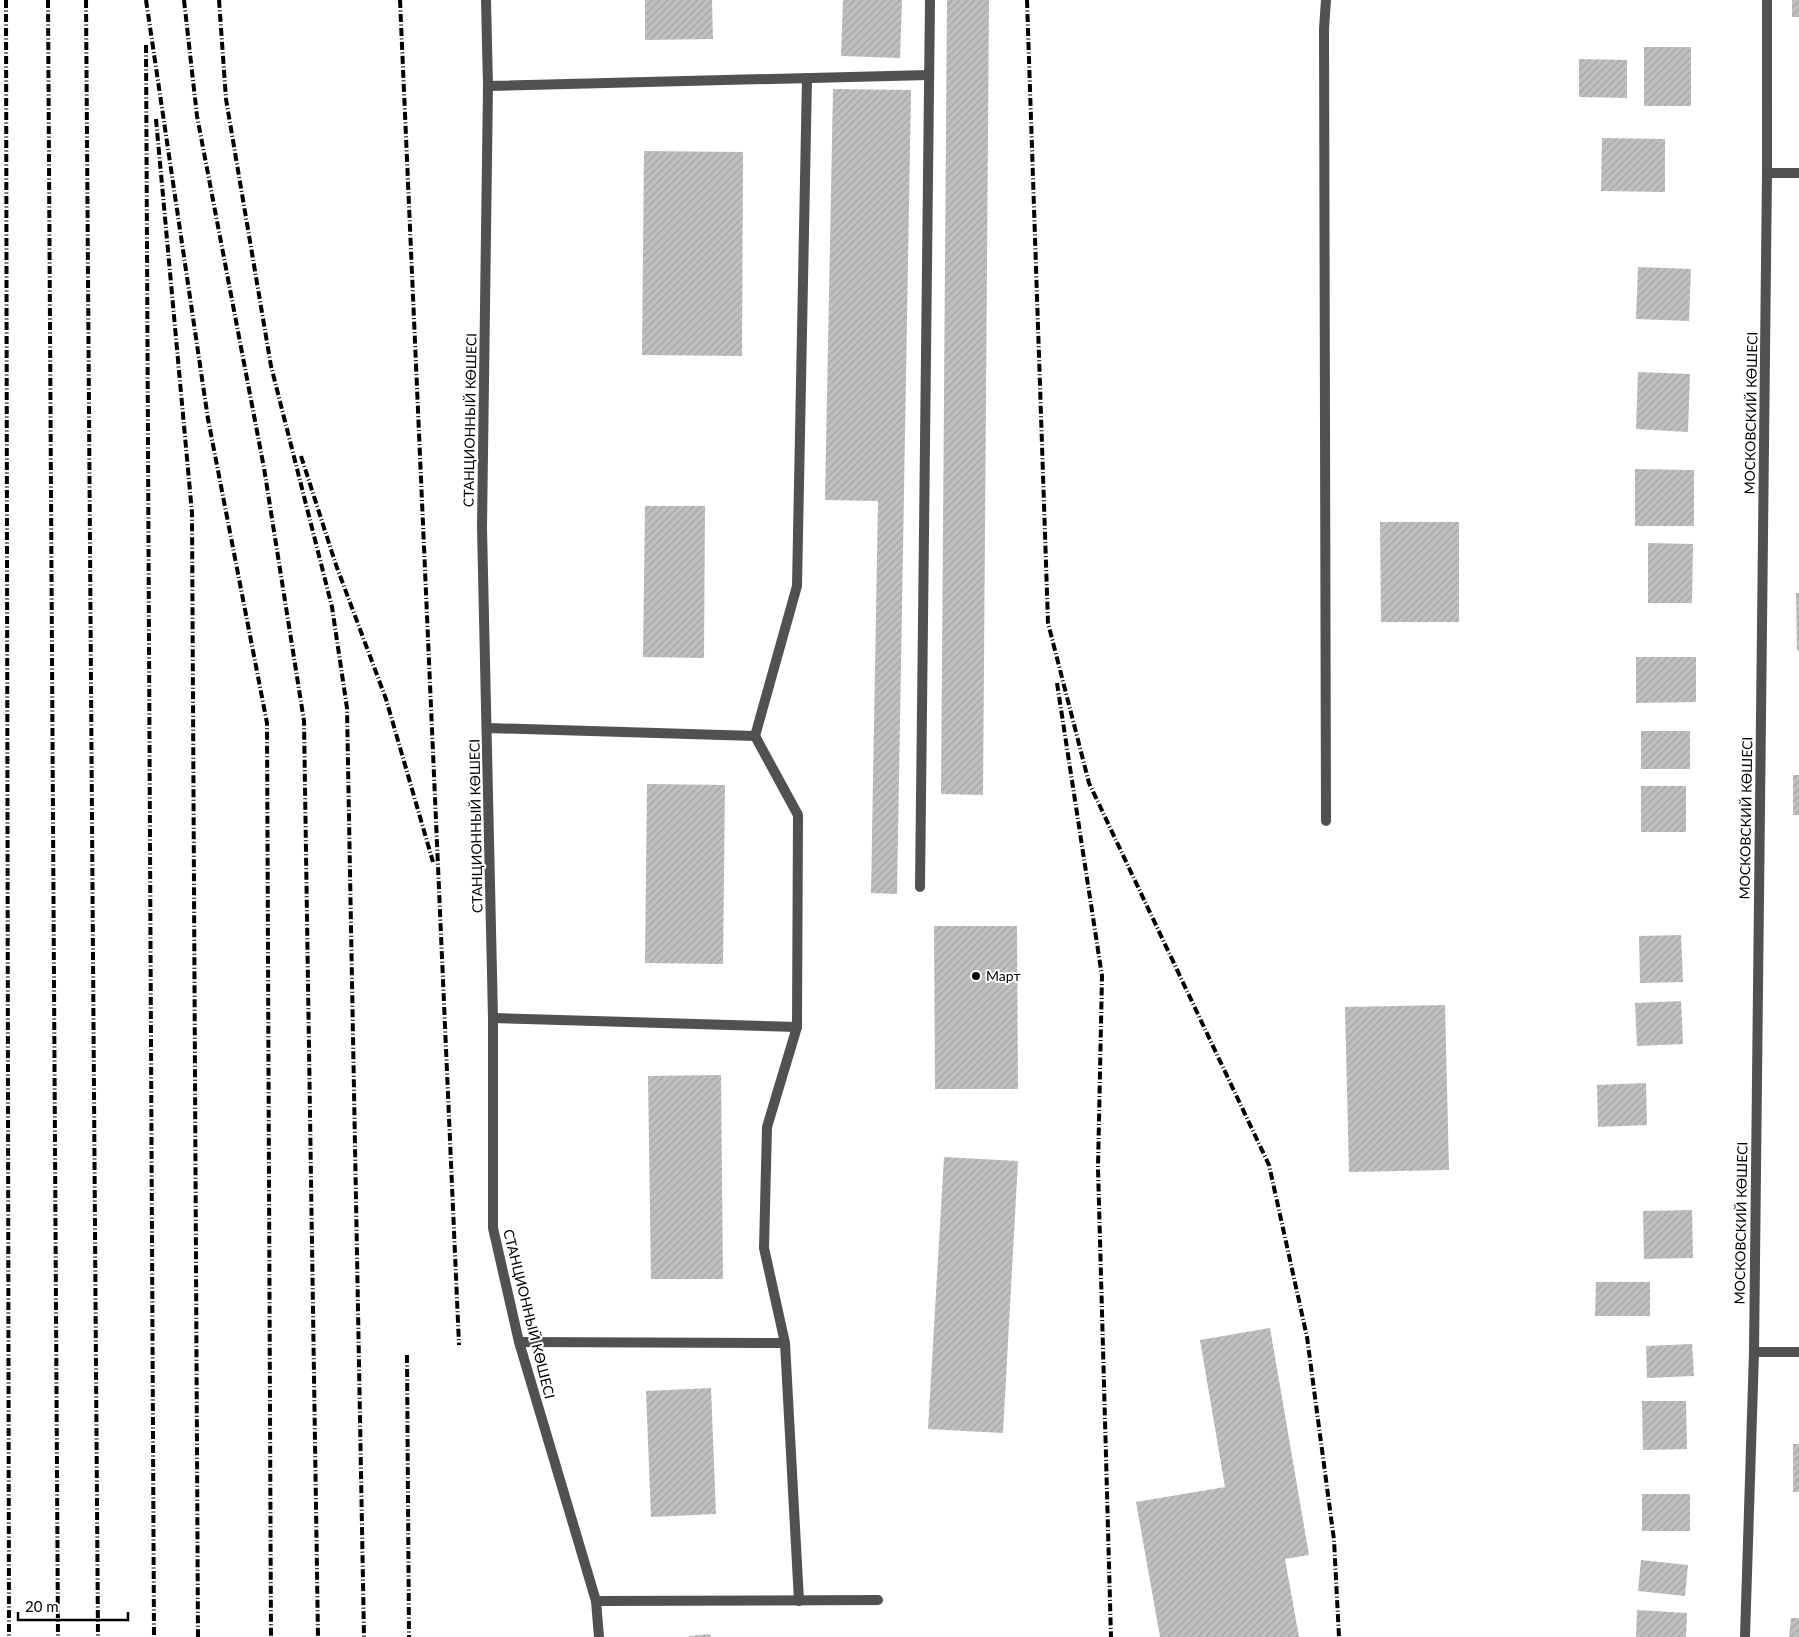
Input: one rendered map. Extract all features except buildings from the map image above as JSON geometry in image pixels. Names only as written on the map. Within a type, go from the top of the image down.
[{"type":"street","name":"СТАНЦИОННЫЙ КӨШЕСІ","points":[[486,0],[488,86],[482,528],[488,728],[493,1018],[493,1228],[519,1342],[596,1601],[599,1637]]},
{"type":"street","points":[[920,887],[930,0]]},
{"type":"street","points":[[1326,0],[1324,29],[1326,821]]},
{"type":"street","name":"МОСКОВСКИЙ КӨШЕСІ","points":[[1745,1637],[1754,1352],[1767,173],[1767,0]]},
{"type":"street","points":[[488,86],[929,75]]},
{"type":"street","points":[[799,1601],[785,1343],[764,1248],[768,1127],[796,1027],[798,815],[755,736],[797,586],[808,78]]},
{"type":"street","points":[[1767,173],[1799,173]]},
{"type":"street","points":[[488,728],[755,736]]},
{"type":"street","points":[[493,1018],[796,1027]]},
{"type":"street","points":[[519,1342],[785,1343]]},
{"type":"street","points":[[1754,1352],[1799,1352]]},
{"type":"street","points":[[596,1601],[878,1600]]},
{"type":"railway","points":[[6,0],[9,1637]]},
{"type":"railway","points":[[48,0],[58,1637]]},
{"type":"railway","points":[[86,0],[98,1637]]},
{"type":"railway","points":[[146,0],[208,419],[267,723],[271,1637]]},
{"type":"railway","points":[[184,0],[197,116],[264,468],[304,721],[318,1637]]},
{"type":"railway","points":[[219,0],[226,99],[271,366],[332,607],[347,708],[364,1637]]},
{"type":"railway","points":[[400,0],[459,1345]]},
{"type":"railway","points":[[1027,0],[1048,623],[1089,783],[1269,1165],[1307,1337],[1334,1540],[1339,1637]]},
{"type":"railway","points":[[146,45],[154,1637]]},
{"type":"railway","points":[[156,119],[192,513],[198,1637]]},
{"type":"railway","points":[[301,456],[336,565],[386,699],[433,862]]},
{"type":"railway","points":[[1057,683],[1102,976],[1098,1168],[1111,1637]]},
{"type":"railway","points":[[407,1355],[409,1637]]},
{"type":"place","name":"Март","points":[[976,976]]}]
